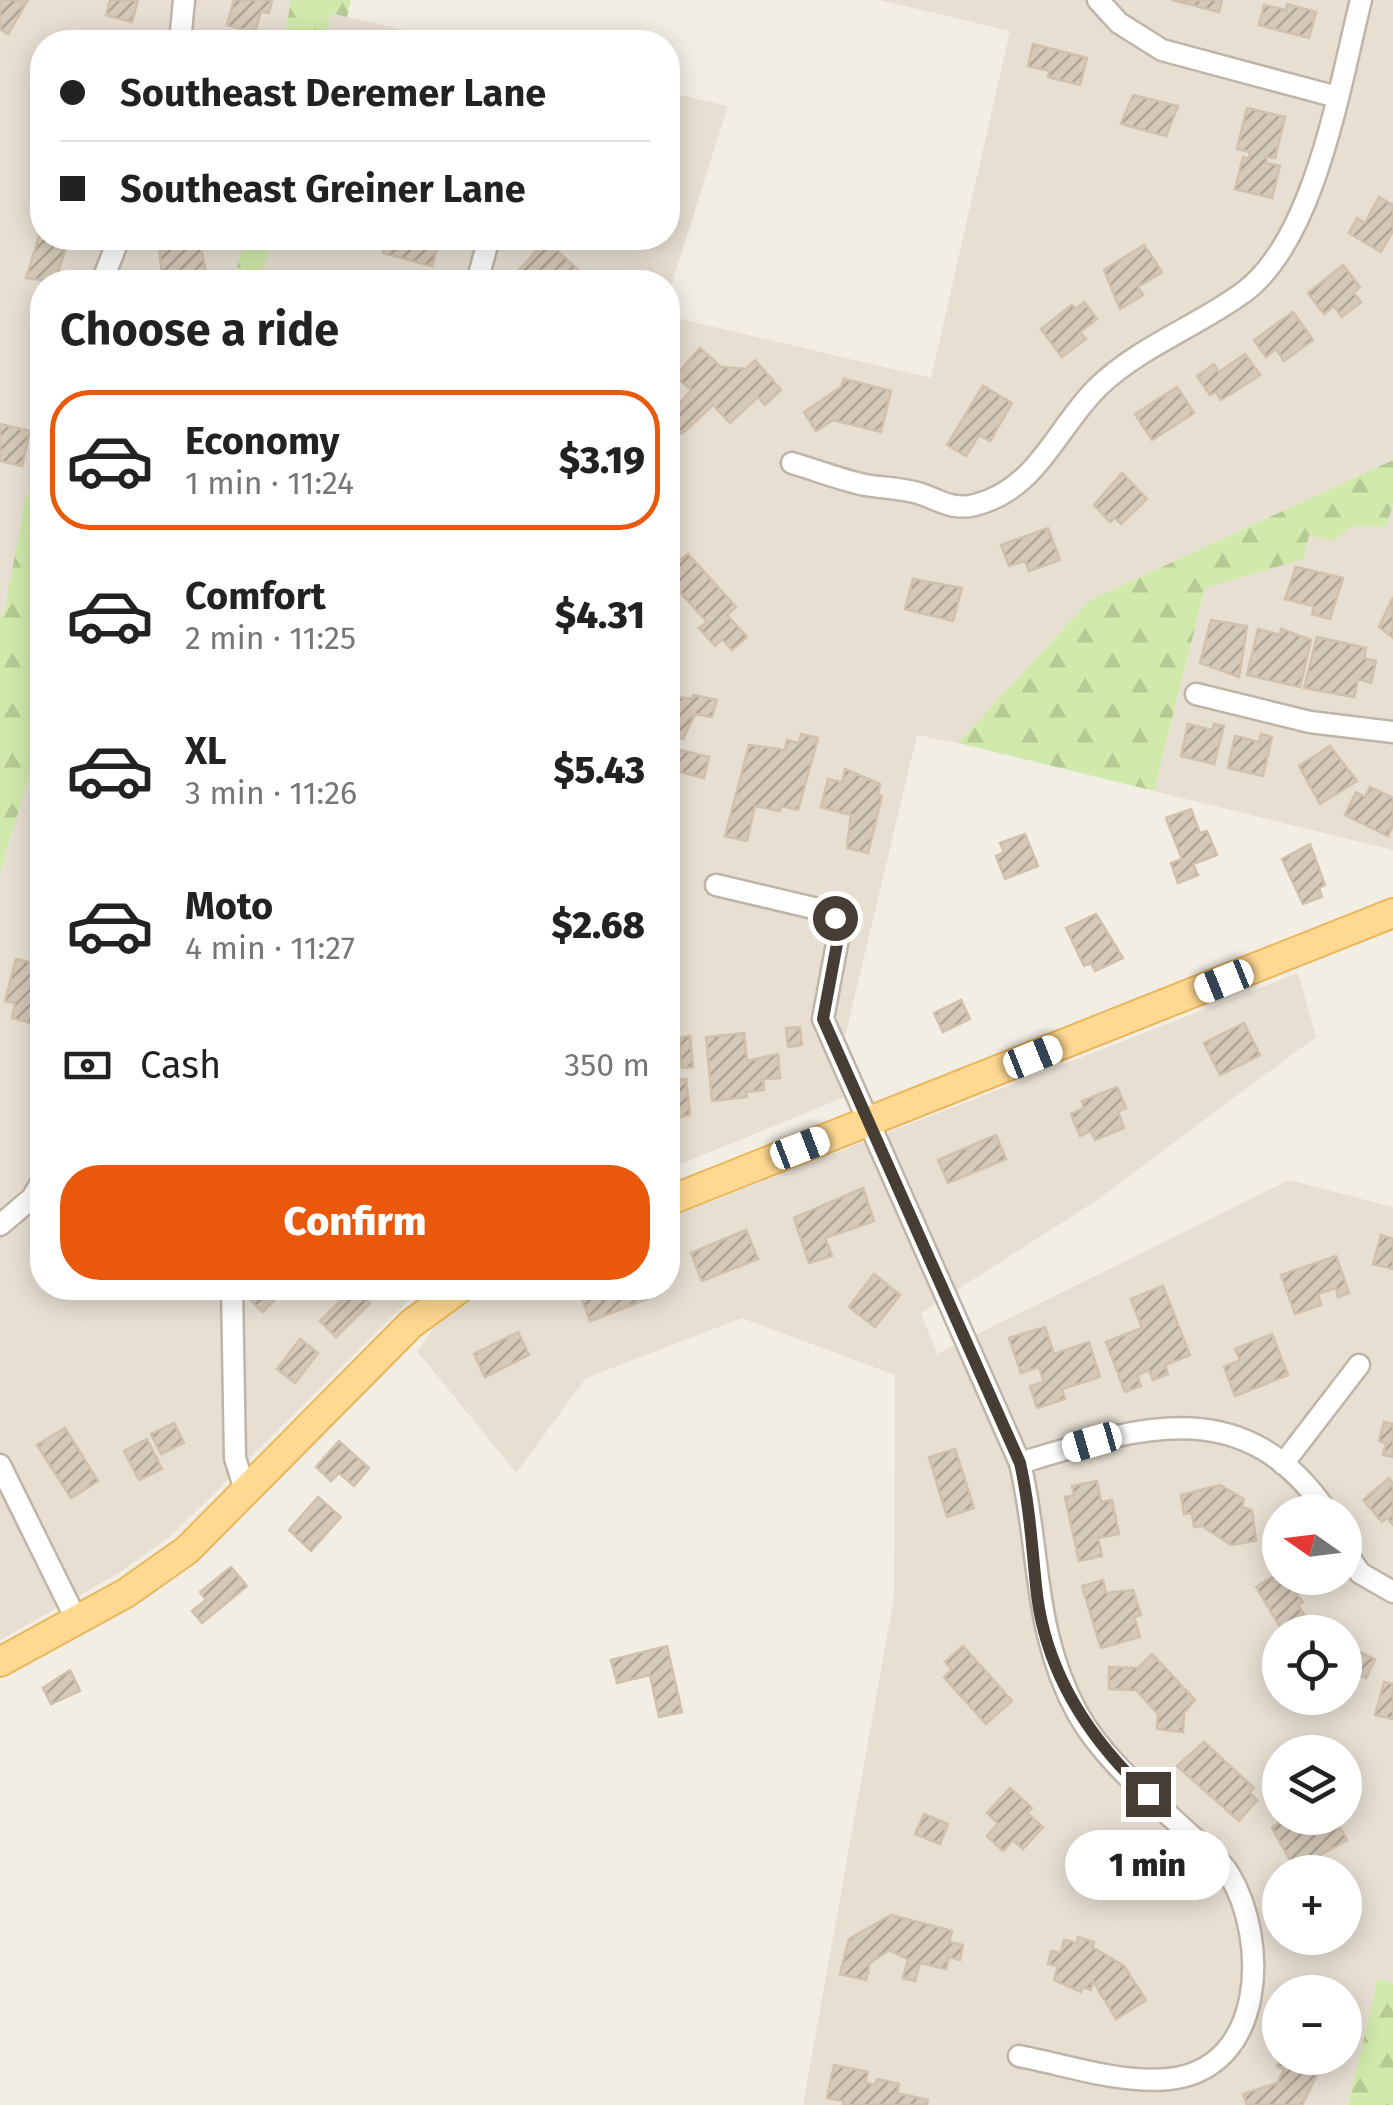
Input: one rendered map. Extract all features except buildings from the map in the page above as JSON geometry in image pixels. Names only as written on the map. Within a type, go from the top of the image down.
[{"type":"main road","points":[[680,1195],[1393,913]]},
{"type":"main road","points":[[0,1662],[165,1568],[246,1493],[411,1324],[444,1300]]},
{"type":"street","points":[[181,30],[184,0]]},
{"type":"street","points":[[1098,0],[1119,23],[1162,50],[1336,97]]},
{"type":"street","points":[[792,463],[862,484],[920,494],[942,505],[972,506],[1020,484],[1085,400],[1109,376],[1249,289],[1300,216],[1361,0]]},
{"type":"street","points":[[1196,694],[1310,722],[1393,732]]},
{"type":"street","points":[[716,885],[822,910],[835,918],[839,933],[823,1019],[1020,1463],[1028,1498],[1037,1598],[1046,1641],[1063,1684],[1097,1742],[1228,1873],[1245,1918],[1254,1985],[1238,2034],[1225,2052],[1190,2074],[1152,2080],[1019,2056]]},
{"type":"street","points":[[0,1225],[30,1200]]},
{"type":"street","points":[[232,1300],[236,1458],[246,1493]]},
{"type":"street","points":[[1282,1464],[1359,1365]]},
{"type":"street","points":[[1020,1463],[1129,1430],[1163,1426],[1216,1433],[1249,1444],[1282,1464],[1310,1495]]},
{"type":"street","points":[[0,1464],[77,1621]]},
{"type":"street","points":[[1362,1574],[1393,1592]]},
{"type":"shaded area","points":[[0,0],[291,0],[286,30],[30,30],[30,250],[242,250],[236,270],[30,270],[30,496],[26,495],[4,617],[0,616]]},
{"type":"shaded area","points":[[879,0],[1393,0],[1393,460],[1090,600],[958,743],[917,735],[845,1037],[867,1088],[680,1164],[680,319],[931,378],[1010,31]]},
{"type":"shaded area","points":[[332,12],[404,30],[327,30]]},
{"type":"shaded area","points":[[680,95],[728,106],[676,270],[263,270],[269,250],[680,250]]},
{"type":"shaded area","points":[[1393,505],[1393,850],[1154,791],[1205,588],[1309,535],[1352,526],[1386,527]]},
{"type":"shaded area","points":[[30,772],[30,1300],[409,1300],[171,1536],[119,1573],[0,1640],[0,873]]},
{"type":"shaded area","points":[[1298,973],[1316,1037],[1094,1202],[921,1313],[937,1354],[1289,1180],[1393,1207],[1393,1983],[1378,1979],[1362,2046],[1362,1975],[1262,1975],[1262,2075],[1355,2075],[1348,2105],[803,2105],[894,1597],[895,1375],[742,1318],[586,1378],[516,1473],[417,1351],[445,1314],[472,1300],[680,1300],[680,1213]]},
{"type":"green space","points":[[291,0],[351,0],[347,17],[331,13],[327,30],[286,30]]},
{"type":"green space","points":[[242,250],[269,250],[263,270],[236,270]]},
{"type":"green space","points":[[1393,460],[1393,505],[1386,527],[1352,526],[1334,541],[1309,535],[1303,559],[1205,588],[1154,791],[958,743],[1090,600]]},
{"type":"green space","points":[[26,494],[30,495],[30,772],[0,873],[0,616],[4,616]]},
{"type":"green space","points":[[1378,1979],[1393,1983],[1393,2105],[1348,2105],[1355,2075],[1362,2075],[1362,2046]]},
{"type":"route","points":[[835,918],[839,933],[823,1019],[843,1072],[1020,1463],[1028,1498],[1037,1598],[1046,1641],[1063,1684],[1097,1742],[1148,1794]]}]
